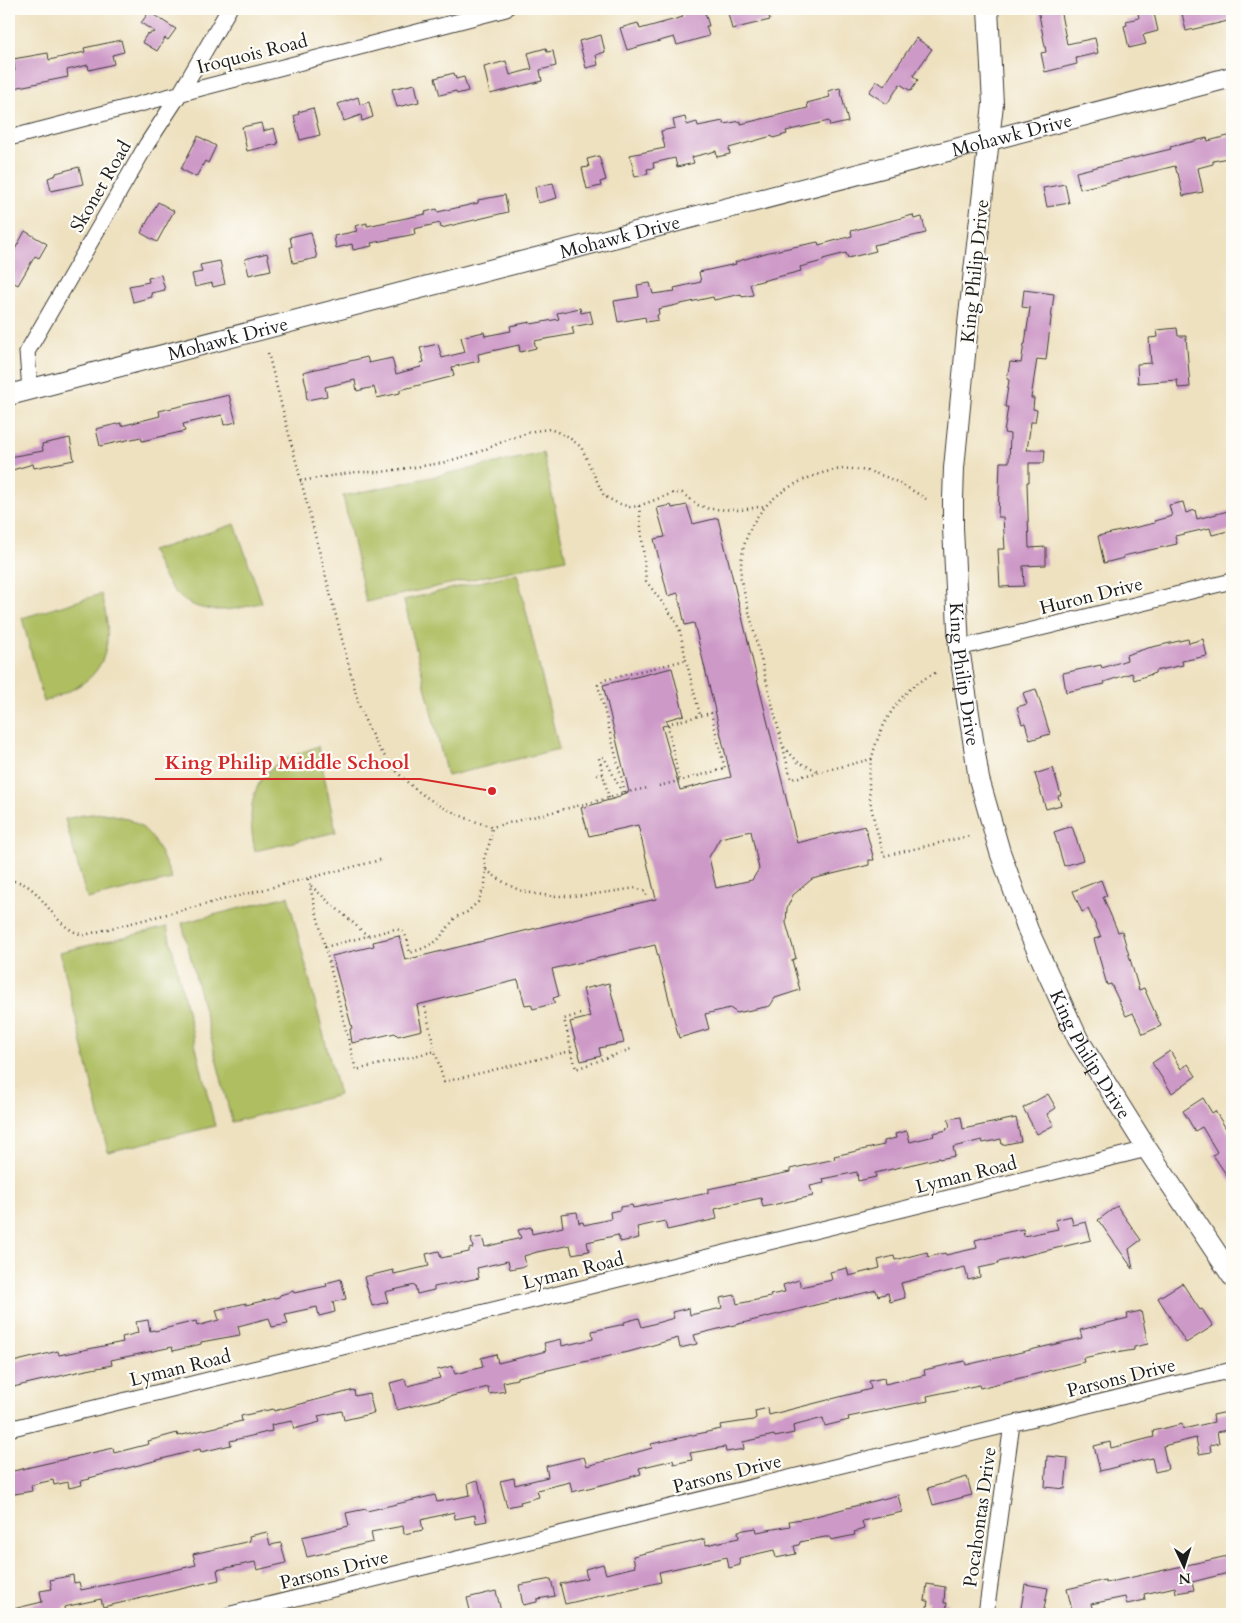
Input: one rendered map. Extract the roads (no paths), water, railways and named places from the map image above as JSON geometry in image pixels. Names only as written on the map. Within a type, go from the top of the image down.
[{"type":"street","name":"Skonet Road","points":[[30,390],[28,352],[147,144],[181,92],[229,9]]},
{"type":"street","name":"Iroquois Road","points":[[9,138],[506,9]]},
{"type":"street","name":"King Philip Drive","points":[[988,9],[993,104],[987,139],[954,468],[953,528],[959,648],[979,779],[1000,852],[1028,930],[1078,1039],[1147,1149],[1232,1276]]},
{"type":"street","name":"Mohawk Drive","points":[[9,395],[987,139],[1232,77]]},
{"type":"street","name":"Huron Drive","points":[[959,648],[1232,581]]},
{"type":"street","name":"Lyman Road","points":[[9,1430],[1147,1149]]},
{"type":"street","name":"Parsons Drive","points":[[232,1614],[1232,1370]]},
{"type":"street","name":"Pocahontas Drive","points":[[986,1614],[1012,1424]]},
{"type":"place","name":"King Philip Middle School","points":[[492,791]]}]
